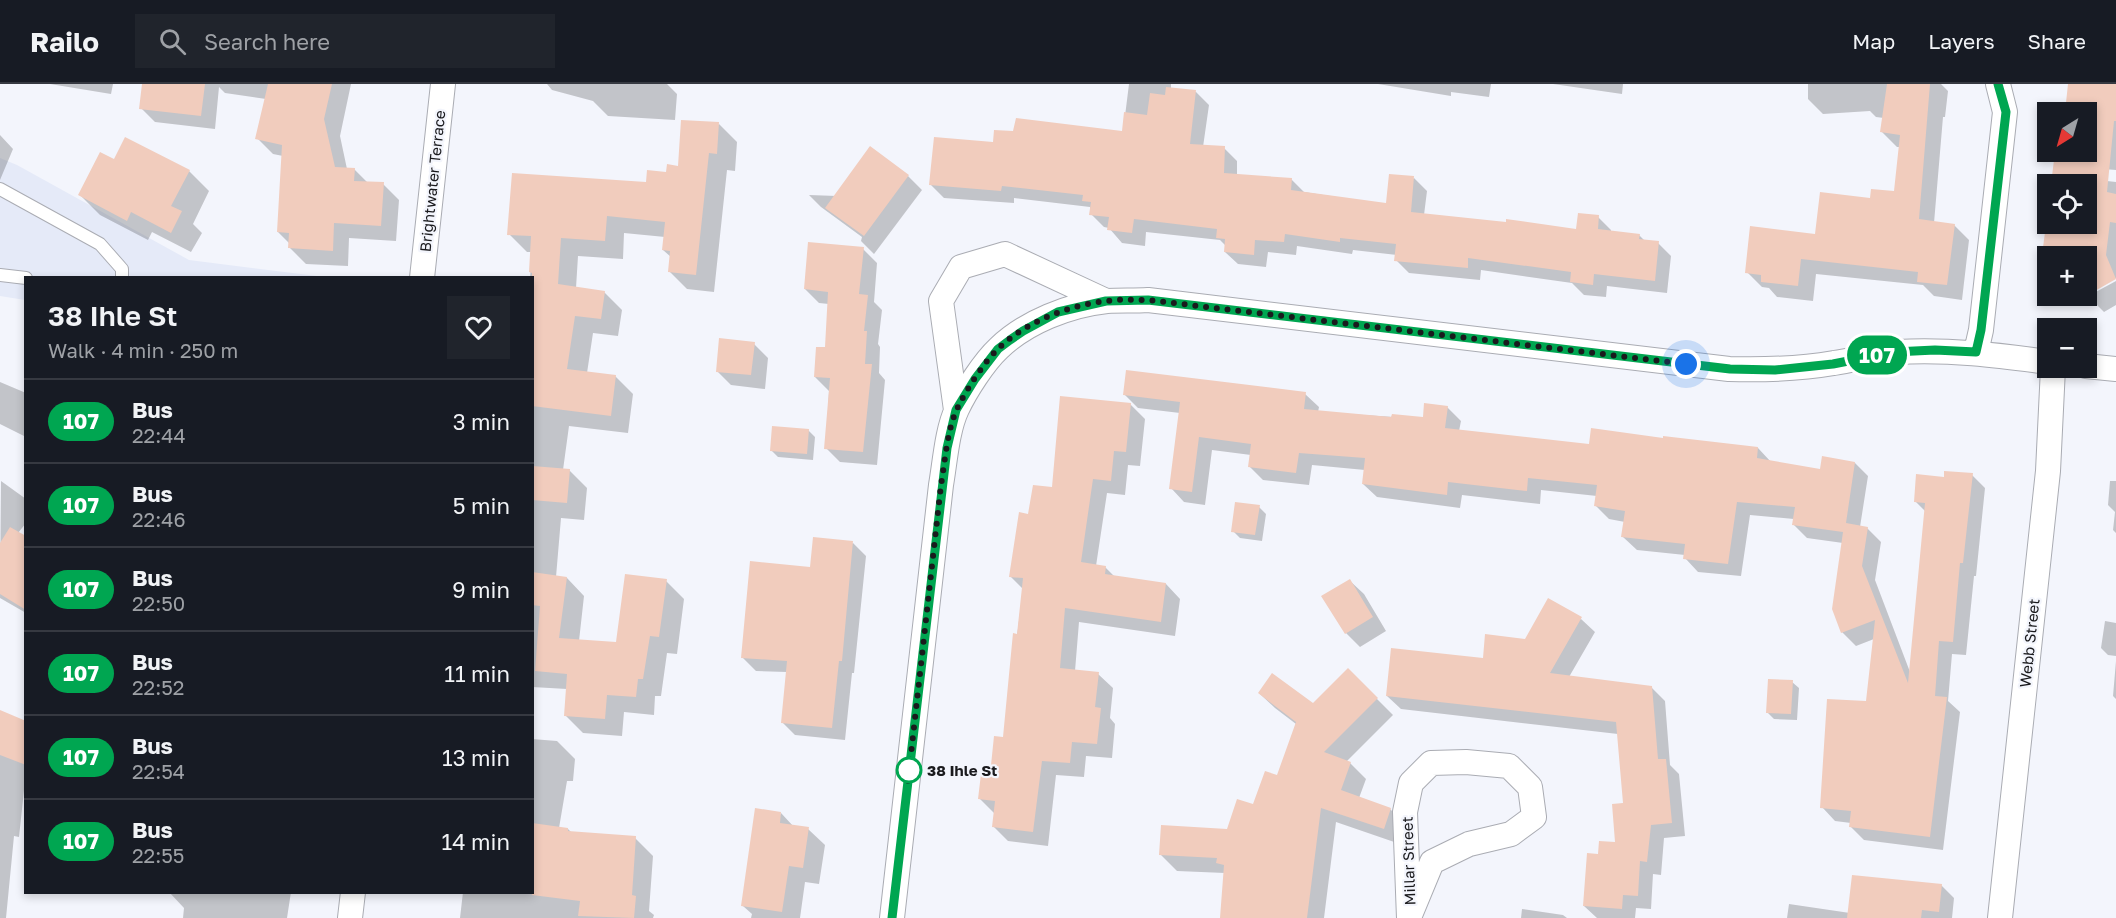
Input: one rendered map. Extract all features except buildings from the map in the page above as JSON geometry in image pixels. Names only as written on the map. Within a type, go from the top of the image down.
[{"type":"street","name":"Brightwater Terrace","points":[[422,276],[443,84]]},
{"type":"street","points":[[1976,352],[1981,330],[2006,112],[1998,84]]},
{"type":"street","points":[[956,410],[941,301],[962,267],[1005,254],[1106,301]]},
{"type":"street","points":[[892,918],[941,485],[956,410],[975,379],[998,349],[1023,331],[1058,312],[1106,301],[1148,300],[1730,369],[1775,370],[1833,364],[1894,352],[1935,350],[1976,352],[2037,360]]},
{"type":"street","points":[[2097,367],[2116,369]]},
{"type":"street","name":"Webb Street","points":[[2000,918],[2048,471],[2053,378]]},
{"type":"street","name":"Millar Street","points":[[1467,762],[1509,766],[1530,787],[1534,817],[1511,834],[1469,844],[1432,862],[1410,916],[1405,812],[1411,783],[1431,763],[1467,762]]},
{"type":"street","points":[[350,918],[353,894]]},
{"type":"lane","points":[[0,189],[100,244],[122,269],[122,276]]},
{"type":"lane","points":[[0,275],[24,278]]},
{"type":"shaded area","points":[[0,158],[17,165],[189,260],[317,276],[24,276],[24,300],[0,296]]},
{"type":"bus line","name":"107","points":[[892,918],[947,448],[956,410],[975,379],[998,349],[1023,331],[1058,312],[1106,301],[1148,300],[1730,369],[1775,370],[1833,364],[1894,352],[1935,350],[1976,352],[1981,330],[2006,112],[1998,84]]},
{"type":"place","name":"38 Ihle St","points":[[909,770]]},
{"type":"route","points":[[909,770],[908,781],[941,485],[956,410],[975,379],[998,349],[1023,331],[1058,312],[1106,301],[1148,300],[1686,364]]}]
